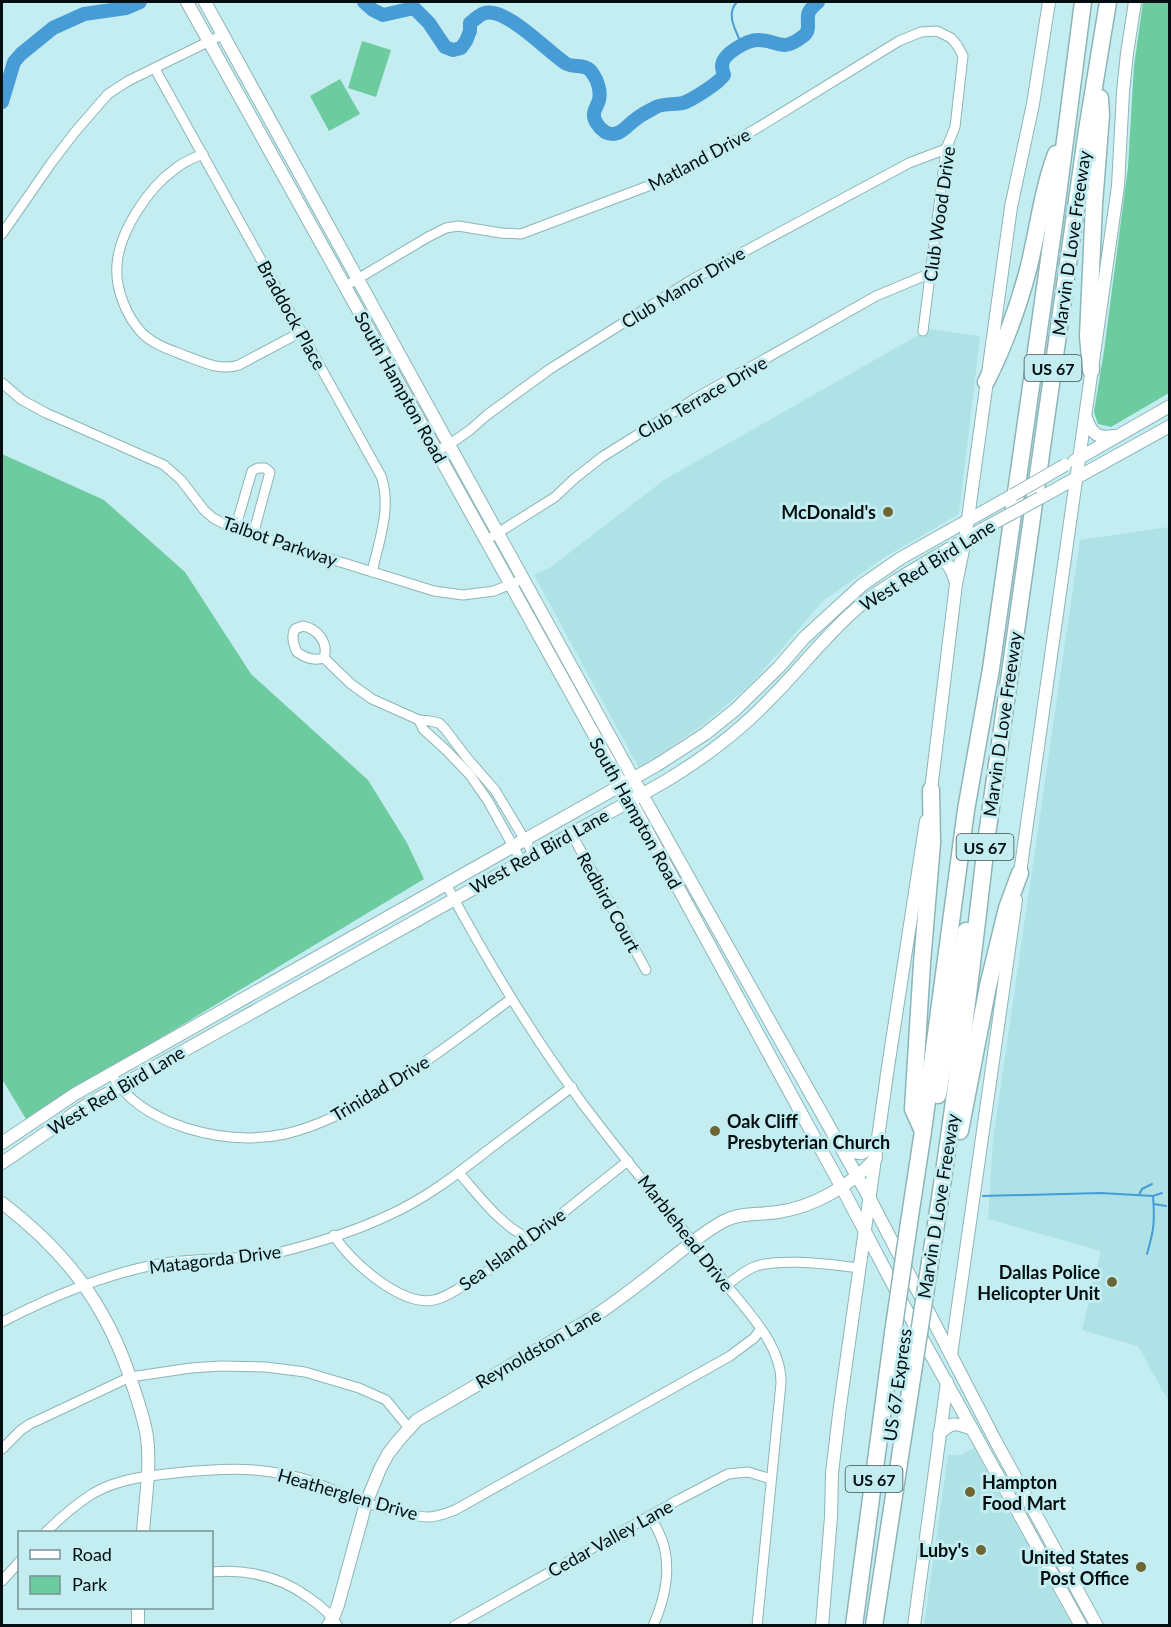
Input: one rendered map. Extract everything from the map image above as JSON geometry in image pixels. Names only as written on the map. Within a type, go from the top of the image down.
[{"type":"highway","name":"Marvin D Love Freeway","points":[[854,1626],[927,1137],[966,810],[992,658],[1056,210],[1082,8]]},
{"type":"highway","name":"Marvin D Love Freeway","points":[[874,1626],[945,1171],[987,835],[1087,130],[1107,10]]},
{"type":"highway","points":[[1091,370],[1088,336],[1101,115],[1098,65]]},
{"type":"highway","points":[[986,382],[1002,348],[1028,270],[1048,176],[1066,128]]},
{"type":"highway","points":[[927,1137],[913,1109],[932,843],[931,790]]},
{"type":"highway","points":[[927,1137],[968,915],[987,835]]},
{"type":"highway","points":[[945,1171],[958,1142],[991,975],[1007,908],[1020,873]]},
{"type":"highway","name":"US 67 Express","points":[[864,1626],[898,1337]]},
{"type":"main road","name":"South Hampton Road","points":[[188,2],[622,785],[947,1384],[1082,1626]]},
{"type":"main road","name":"South Hampton Road","points":[[205,2],[633,778],[870,1199],[951,1356],[1097,1626]]},
{"type":"main road","name":"Marvin D Love Freeway","points":[[914,1626],[939,1434],[1118,186],[1123,92],[1135,2]]},
{"type":"main road","points":[[822,1626],[831,1517],[832,1473],[840,1406],[931,790],[956,584],[965,540],[1011,207],[1033,104],[1048,7]]},
{"type":"main road","points":[[389,366],[402,358]]},
{"type":"main road","name":"West Red Bird Lane","points":[[2,1143],[111,1073],[622,785],[705,734],[760,686],[811,631],[849,595],[873,577],[901,558],[1170,406]]},
{"type":"main road","points":[[1085,416],[1091,431],[1099,436],[1113,437],[1122,434]]},
{"type":"main road","name":"West Red Bird Lane","points":[[2,1163],[62,1121],[118,1087],[699,761],[732,735],[771,698],[858,606],[924,563],[1170,426]]},
{"type":"main road","points":[[924,563],[935,559],[948,563],[956,584]]},
{"type":"main road","points":[[873,577],[882,590]]},
{"type":"main road","points":[[760,686],[771,698]]},
{"type":"main road","points":[[422,898],[430,913]]},
{"type":"main road","points":[[731,986],[745,978]]},
{"type":"main road","points":[[752,1024],[766,1016]]},
{"type":"main road","points":[[836,1141],[858,1153],[869,1151],[878,1139]]},
{"type":"main road","name":"Reynoldston Lane","points":[[333,1623],[366,1503],[380,1469],[388,1454],[417,1420],[592,1318],[727,1220],[744,1214],[774,1213],[795,1209],[820,1199],[857,1176],[876,1158]]},
{"type":"main road","points":[[2,1203],[48,1242],[73,1269],[113,1334],[126,1364],[147,1437],[148,1476],[143,1531]]},
{"type":"main road","points":[[939,1434],[947,1426],[953,1424],[972,1429]]},
{"type":"main road","points":[[1045,1562],[1058,1555]]},
{"type":"main road","points":[[138,1609],[138,1626]]},
{"type":"street","name":"Matland Drive","points":[[344,287],[446,228],[458,226],[521,234],[660,183],[759,127],[899,41],[921,32],[929,30],[944,34],[957,45],[963,56],[958,97]]},
{"type":"street","points":[[2,234],[51,162],[100,103],[117,87],[224,34]]},
{"type":"street","name":"Braddock Place","points":[[155,69],[381,476],[386,501],[372,572]]},
{"type":"street","name":"Club Wood Drive","points":[[923,331],[946,148],[955,127],[958,97]]},
{"type":"street","name":"Club Manor Drive","points":[[437,451],[470,430],[550,369],[693,279],[909,163],[946,148]]},
{"type":"street","points":[[203,154],[174,169],[155,186],[126,232],[118,256],[117,276],[122,296],[131,316],[142,333],[151,340],[218,368],[239,365],[300,332]]},
{"type":"street","name":"Club Terrace Drive","points":[[486,541],[555,497],[602,457],[696,398],[876,296],[931,273]]},
{"type":"street","name":"Talbot Parkway","points":[[2,384],[22,400],[46,413],[164,465],[181,480],[204,510],[221,523],[235,529],[448,594],[464,595],[494,591],[524,579]]},
{"type":"street","points":[[235,529],[252,471],[265,468],[270,472],[253,535]]},
{"type":"street","points":[[324,658],[351,684],[372,699],[419,720],[439,723],[454,739],[522,862]]},
{"type":"street","points":[[419,720],[423,729],[498,795],[534,855]]},
{"type":"street","points":[[447,751],[454,739]]},
{"type":"street","points":[[488,801],[498,795]]},
{"type":"street","name":"Redbird Court","points":[[571,833],[646,970]]},
{"type":"street","name":"Marblehead Drive","points":[[446,884],[511,999],[572,1087],[601,1128],[761,1329],[776,1354],[781,1374],[757,1626]]},
{"type":"street","name":"Trinidad Drive","points":[[111,1073],[118,1087],[134,1102],[162,1118],[196,1131],[227,1137],[249,1138],[284,1134],[315,1125],[362,1102],[406,1075],[511,999]]},
{"type":"street","name":"Matagorda Drive","points":[[2,1322],[38,1304],[128,1272],[166,1263],[259,1256],[305,1245],[390,1215],[459,1173],[572,1087]]},
{"type":"street","name":"Sea Island Drive","points":[[334,1235],[343,1249],[360,1267],[378,1280],[409,1297],[425,1301],[439,1299],[494,1267],[628,1161]]},
{"type":"street","points":[[459,1173],[502,1220],[530,1239]]},
{"type":"street","points":[[727,1285],[746,1271],[764,1264],[798,1262],[860,1268]]},
{"type":"street","name":"Heatherglen Drive","points":[[48,1531],[59,1519],[93,1494],[118,1483],[148,1476],[220,1468],[246,1468],[310,1481],[366,1503],[417,1516],[444,1515],[730,1356],[754,1338],[761,1329]]},
{"type":"street","points":[[2,1449],[30,1424],[130,1377],[221,1365],[305,1372],[359,1388],[386,1400],[409,1428]]},
{"type":"street","name":"Cedar Valley Lane","points":[[454,1626],[650,1515],[728,1474],[748,1472],[771,1479]]},
{"type":"street","points":[[650,1515],[665,1549],[667,1564],[665,1586],[653,1626]]},
{"type":"street","points":[[2,1581],[18,1563]]},
{"type":"street","points":[[213,1572],[243,1572],[277,1579],[316,1602],[333,1623]]},
{"type":"shaded area","points":[[929,329],[980,336],[959,514],[883,558],[823,601],[751,684],[704,724],[639,768],[534,575],[551,567],[664,480]]},
{"type":"shaded area","points":[[1170,527],[1169,1402],[1138,1346],[1082,1330],[1101,1251],[988,1219],[993,1139],[1080,540]]},
{"type":"shaded area","points":[[974,1448],[1072,1625],[924,1625],[948,1455],[961,1455]]},
{"type":"green space","points":[[1143,2],[1169,2],[1169,393],[1111,427],[1098,424],[1094,412],[1128,167],[1134,66]]},
{"type":"green space","points":[[362,41],[391,50],[376,97],[348,88]]},
{"type":"green space","points":[[340,79],[360,114],[329,131],[310,96]]},
{"type":"green space","points":[[2,454],[104,500],[185,572],[251,674],[368,780],[407,843],[424,879],[26,1119],[2,1079]]},
{"type":"waterway","points":[[2,102],[14,62],[53,28],[84,14],[126,8],[140,2]]},
{"type":"waterway","points":[[364,2],[383,15],[414,8],[429,23],[445,47],[453,50],[461,48],[470,31],[470,23],[479,16],[494,13],[504,17],[526,31],[565,63],[590,70],[599,90],[599,100],[594,113],[595,121],[610,134],[622,131],[638,117],[656,107],[683,103],[711,87],[724,75],[723,61],[730,52],[742,45],[758,40],[784,45],[795,42],[807,32],[809,12],[818,2]]},
{"type":"waterway","points":[[737,2],[732,17],[742,45]]},
{"type":"waterway","points":[[1139,1195],[1142,1189],[1152,1184]]},
{"type":"waterway","points":[[983,1196],[1101,1193],[1153,1196],[1162,1193]]},
{"type":"waterway","points":[[1147,1254],[1153,1225],[1153,1196]]},
{"type":"waterway","points":[[1154,1204],[1166,1206]]},
{"type":"place","name":"McDonald's","points":[[888,512]]},
{"type":"place","name":"Oak Cliff Presbyterian Church","points":[[715,1131]]},
{"type":"place","name":"Dallas Police Helicopter Unit","points":[[1112,1282]]},
{"type":"place","name":"Hampton Food Mart","points":[[970,1492]]},
{"type":"place","name":"Luby's","points":[[981,1550]]},
{"type":"place","name":"United States Post Office","points":[[1141,1567]]}]
